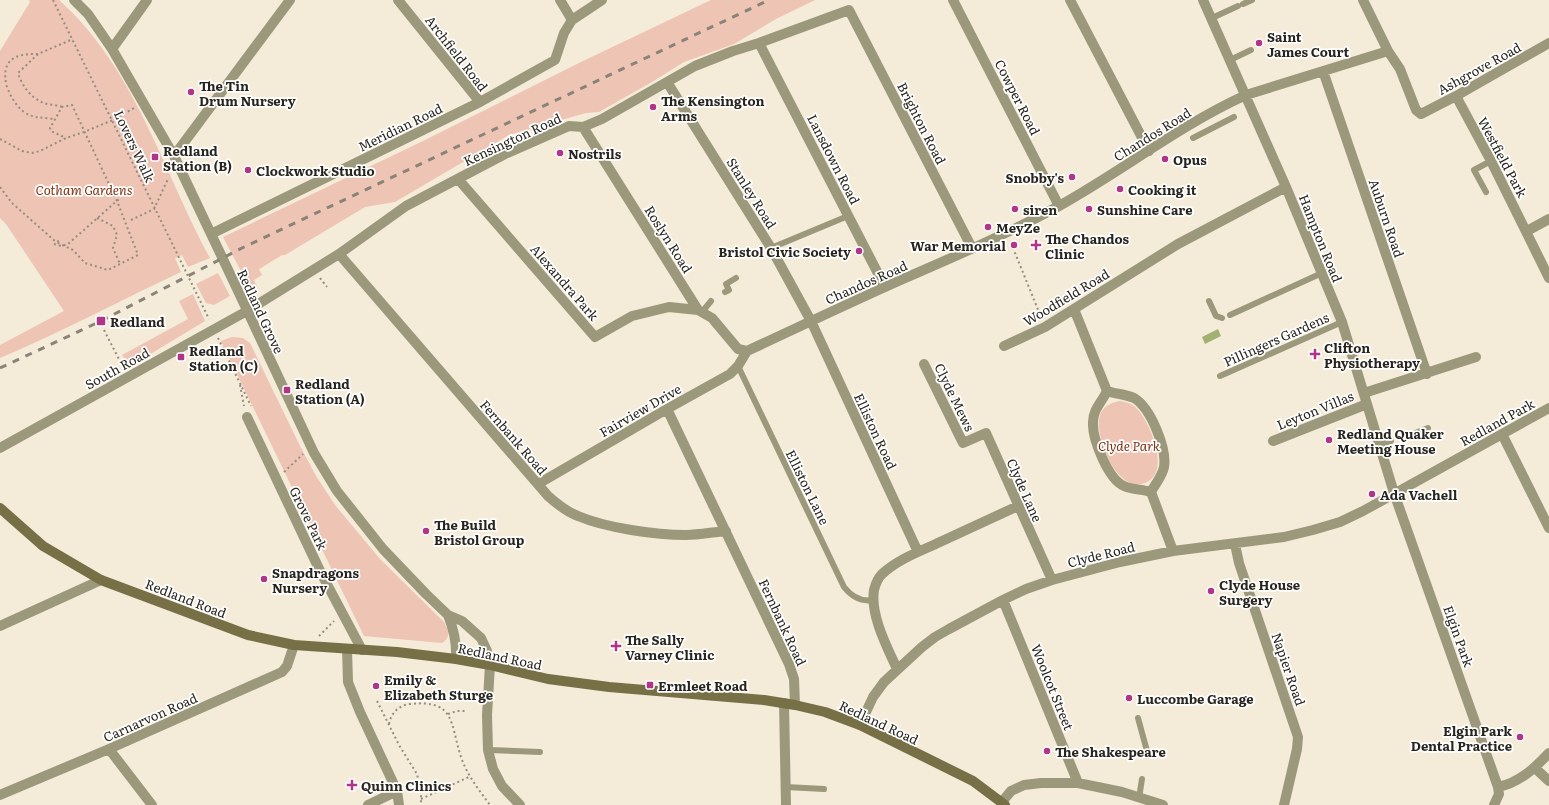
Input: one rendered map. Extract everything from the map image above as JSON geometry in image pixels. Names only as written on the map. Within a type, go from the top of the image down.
[{"type":"street","name":"Redland Grove","points":[[74,0],[88,14],[112,49],[174,156],[311,447],[337,492],[383,549],[448,615],[462,622],[481,638],[487,651],[490,665]]},
{"type":"street","points":[[112,49],[147,0]]},
{"type":"street","points":[[174,156],[290,0]]},
{"type":"street","name":"Archfield Road","points":[[398,0],[480,102]]},
{"type":"street","points":[[560,0],[572,20],[602,0]]},
{"type":"street","name":"Cowper Road","points":[[954,0],[1059,206]]},
{"type":"street","points":[[1070,0],[1149,151]]},
{"type":"street","name":"Hampton Road","points":[[1203,0],[1286,187],[1342,322],[1394,493]]},
{"type":"street","points":[[1363,0],[1388,50]]},
{"type":"street","name":"Kensington Road","points":[[247,311],[339,254],[406,206],[506,154],[569,126],[583,126],[602,119],[695,66],[849,10]]},
{"type":"street","name":"Brighton Road","points":[[849,10],[972,248]]},
{"type":"street","name":"Meridian Road","points":[[211,234],[480,102],[555,60],[564,32],[572,20]]},
{"type":"street","name":"Lansdown Road","points":[[759,43],[884,288]]},
{"type":"street","name":"Ashgrove Road","points":[[1388,50],[1400,69],[1416,110],[1420,114],[1456,96],[1549,43]]},
{"type":"street","name":"Chandos Road","points":[[747,352],[811,321],[1007,232],[1059,206],[1194,122],[1246,95],[1388,50]]},
{"type":"street","name":"Auburn Road","points":[[1323,71],[1427,374]]},
{"type":"street","name":"Stanley Road","points":[[667,82],[771,248],[811,321]]},
{"type":"street","name":"Westfield Park","points":[[1456,96],[1527,231],[1549,278]]},
{"type":"street","name":"Roslyn Road","points":[[583,126],[700,311],[712,318],[738,349],[747,352]]},
{"type":"street","name":"Alexandra Park","points":[[458,179],[595,337],[632,316],[669,307],[700,311]]},
{"type":"street","name":"Woodfield Road","points":[[1004,346],[1045,327],[1178,244],[1286,187]]},
{"type":"street","points":[[1527,231],[1549,219]]},
{"type":"street","name":"Fernbank Road","points":[[339,254],[548,496],[560,506],[578,516],[596,522],[639,531],[687,535],[726,531]]},
{"type":"street","points":[[1074,309],[1107,391]]},
{"type":"street","name":"South Road","points":[[0,448],[247,311]]},
{"type":"street","name":"Elliston Road","points":[[811,321],[918,552]]},
{"type":"street","name":"Fairview Drive","points":[[538,484],[730,374],[738,366],[747,352]]},
{"type":"street","points":[[1364,393],[1476,357]]},
{"type":"street","name":"Clyde Mews","points":[[924,364],[963,443]]},
{"type":"street","points":[[1107,391],[1128,396],[1141,403],[1152,422],[1160,441],[1164,462],[1162,474],[1151,492]]},
{"type":"street","points":[[1107,391],[1096,407],[1092,422],[1103,459],[1118,483],[1131,489],[1151,492]]},
{"type":"street","name":"Leyton Villas","points":[[1273,441],[1367,404]]},
{"type":"street","name":"Redland Park","points":[[1394,493],[1549,408]]},
{"type":"street","name":"Fernbank Road","points":[[667,409],[789,664],[794,679],[795,705]]},
{"type":"street","name":"Grove Park","points":[[247,417],[321,572],[362,650]]},
{"type":"street","name":"Clyde Lane","points":[[963,443],[986,433],[1052,580]]},
{"type":"street","points":[[1502,434],[1549,528]]},
{"type":"street","points":[[1151,492],[1173,551]]},
{"type":"street","name":"Clyde Road","points":[[860,725],[873,697],[884,682],[935,637],[1026,589],[1052,580],[1120,562],[1173,551],[1284,537],[1314,530],[1351,516],[1394,493]]},
{"type":"street","name":"Elgin Park","points":[[1394,493],[1498,787]]},
{"type":"street","points":[[897,669],[878,621],[873,600],[874,588],[881,575],[893,565],[918,552],[1018,506]]},
{"type":"street","name":"Redland Road","points":[[0,508],[43,546],[101,580],[248,635],[299,646],[362,650],[456,659],[490,665],[548,679],[609,687],[784,702],[825,712],[860,725],[973,781],[1004,803]]},
{"type":"street","name":"Napier Road","points":[[1235,544],[1238,563],[1298,737],[1297,749],[1284,805]]},
{"type":"street","points":[[0,626],[101,580]]},
{"type":"street","name":"Woolcot Street","points":[[1003,600],[1078,783]]},
{"type":"street","name":"Redland Grove","points":[[448,615],[455,632],[457,650],[456,659]]},
{"type":"street","name":"Carnarvon Road","points":[[0,795],[109,749],[282,672],[299,646]]},
{"type":"street","points":[[347,649],[348,682],[360,712],[397,791],[399,805]]},
{"type":"street","points":[[490,665],[486,715],[488,750],[493,769],[502,786],[520,805]]},
{"type":"street","points":[[784,702],[786,805]]},
{"type":"street","points":[[109,749],[152,805]]},
{"type":"street","points":[[1494,805],[1499,794],[1498,787],[1514,782],[1535,768],[1549,753]]},
{"type":"street","points":[[1535,768],[1549,781]]},
{"type":"street","points":[[1004,803],[1011,791],[1024,785],[1041,783],[1078,783],[1122,792],[1163,805]]},
{"type":"street","points":[[368,805],[397,791]]},
{"type":"lane","points":[[1212,18],[1252,0]]},
{"type":"lane","points":[[1230,60],[1251,50]]},
{"type":"lane","points":[[1193,138],[1234,118]]},
{"type":"lane","points":[[1194,122],[1200,134]]},
{"type":"lane","points":[[1486,192],[1474,170],[1491,161]]},
{"type":"lane","points":[[771,248],[848,216]]},
{"type":"lane","points":[[1230,315],[1322,273]]},
{"type":"lane","points":[[725,292],[729,290],[726,284],[736,278]]},
{"type":"lane","points":[[700,311],[711,301]]},
{"type":"lane","points":[[1209,301],[1216,316],[1222,318]]},
{"type":"lane","name":"Pillingers Gardens","points":[[1220,376],[1342,322]]},
{"type":"lane","name":"Elliston Lane","points":[[738,366],[844,588],[856,598],[865,601],[873,600]]},
{"type":"lane","points":[[1413,434],[1428,428]]},
{"type":"lane","points":[[1379,444],[1391,441]]},
{"type":"lane","points":[[1138,718],[1148,751],[1147,756]]},
{"type":"lane","points":[[488,750],[540,752]]},
{"type":"lane","points":[[1139,798],[1142,779]]},
{"type":"lane","points":[[786,787],[824,789]]},
{"type":"path","name":"Lovers Walk","points":[[53,0],[113,120],[154,209],[199,299]]},
{"type":"path","points":[[0,187],[12,203],[56,242],[73,250],[85,263],[108,270],[138,255],[118,200],[72,105],[62,107],[46,104],[36,99],[26,90],[21,82],[18,72],[38,54],[73,39]]},
{"type":"path","points":[[38,54],[20,55],[9,60],[4,70],[3,77],[12,99],[25,112],[34,117],[54,119]]},
{"type":"path","points":[[0,83],[5,82]]},
{"type":"path","points":[[0,139],[22,151],[32,153],[40,151],[66,138],[113,120],[143,103]]},
{"type":"path","points":[[62,107],[50,128],[51,131],[66,138]]},
{"type":"path","points":[[131,220],[154,209],[168,179]]},
{"type":"path","points":[[64,245],[68,244],[118,200]]},
{"type":"path","points":[[96,218],[113,226],[117,235],[113,248],[120,264]]},
{"type":"path","points":[[1007,232],[1045,327]]},
{"type":"path","points":[[318,276],[326,287]]},
{"type":"path","points":[[104,330],[129,377]]},
{"type":"path","points":[[239,382],[247,417]]},
{"type":"path","points":[[283,472],[311,447]]},
{"type":"path","points":[[299,646],[323,633],[334,622],[340,607]]},
{"type":"path","points":[[378,701],[399,745],[417,774],[421,805]]},
{"type":"path","points":[[388,724],[395,711],[406,704],[433,704],[441,707],[448,714],[461,758],[490,805]]},
{"type":"path","points":[[448,714],[457,710],[467,711]]},
{"type":"path","points":[[421,799],[471,776]]},
{"type":"green space","name":"Cotham Gardens","points":[[29,0],[59,0],[85,27],[108,57],[128,89],[145,122],[210,258],[188,267],[182,255],[175,258],[181,272],[46,338],[0,358],[0,345],[64,311],[6,224],[0,218],[0,51],[30,2]]},
{"type":"green space","points":[[711,0],[815,0],[776,19],[734,44],[684,62],[599,112],[586,113],[509,135],[395,202],[365,207],[259,269],[262,275],[254,280],[258,289],[252,292],[223,237]]},
{"type":"green space","points":[[218,273],[230,296],[214,305],[206,303],[196,284]]},
{"type":"green space","points":[[193,294],[205,321],[129,367],[122,355],[188,319],[179,301]]},
{"type":"green space","points":[[232,337],[243,338],[250,343],[300,446],[316,476],[335,505],[380,559],[444,622],[448,634],[445,641],[442,643],[364,636],[221,341]]},
{"type":"green space","name":"Clyde Park","points":[[1120,401],[1134,406],[1140,412],[1151,431],[1155,443],[1158,465],[1155,474],[1150,480],[1139,484],[1128,482],[1118,473],[1103,447],[1099,420],[1102,411],[1110,404]]},
{"type":"shaded area","points":[[1218,329],[1221,336],[1205,344],[1202,337]]},
{"type":"railway","points":[[0,368],[99,322],[244,247],[769,0]]},
{"type":"place","name":"Saint James Court","points":[[1259,43]]},
{"type":"place","name":"The Tin Drum Nursery","points":[[191,92]]},
{"type":"place","name":"The Kensington Arms","points":[[653,107]]},
{"type":"place","name":"Nostrils","points":[[560,153]]},
{"type":"place","name":"Redland Station (B)","points":[[155,157]]},
{"type":"place","name":"Opus","points":[[1165,159]]},
{"type":"place","name":"Clockwork Studio","points":[[248,170]]},
{"type":"place","name":"Snobby's","points":[[1072,177]]},
{"type":"place","name":"Cooking it","points":[[1120,189]]},
{"type":"place","name":"siren","points":[[1015,209]]},
{"type":"place","name":"Sunshine Care","points":[[1089,209]]},
{"type":"place","name":"MeyZe","points":[[988,227]]},
{"type":"place","name":"War Memorial","points":[[1014,245]]},
{"type":"place","name":"The Chandos Clinic","points":[[1036,245]]},
{"type":"place","name":"Bristol Civic Society","points":[[859,251]]},
{"type":"place","name":"Redland","points":[[101,321]]},
{"type":"place","name":"Clifton Physiotherapy","points":[[1315,354]]},
{"type":"place","name":"Redland Station (C)","points":[[181,357]]},
{"type":"place","name":"Redland Station (A)","points":[[287,390]]},
{"type":"place","name":"Redland Quaker Meeting House","points":[[1329,440]]},
{"type":"place","name":"Ada Vachell","points":[[1372,494]]},
{"type":"place","name":"The Build Bristol Group","points":[[426,531]]},
{"type":"place","name":"Snapdragons Nursery","points":[[264,579]]},
{"type":"place","name":"Clyde House Surgery","points":[[1211,591]]},
{"type":"place","name":"The Sally Varney Clinic","points":[[616,646]]},
{"type":"place","name":"Ermleet Road","points":[[650,685]]},
{"type":"place","name":"Emily & Elizabeth Sturge","points":[[376,686]]},
{"type":"place","name":"Luccombe Garage","points":[[1129,698]]},
{"type":"place","name":"Elgin Park Dental Practice","points":[[1520,737]]},
{"type":"place","name":"The Shakespeare","points":[[1047,751]]},
{"type":"place","name":"Quinn Clinics","points":[[352,785]]}]
